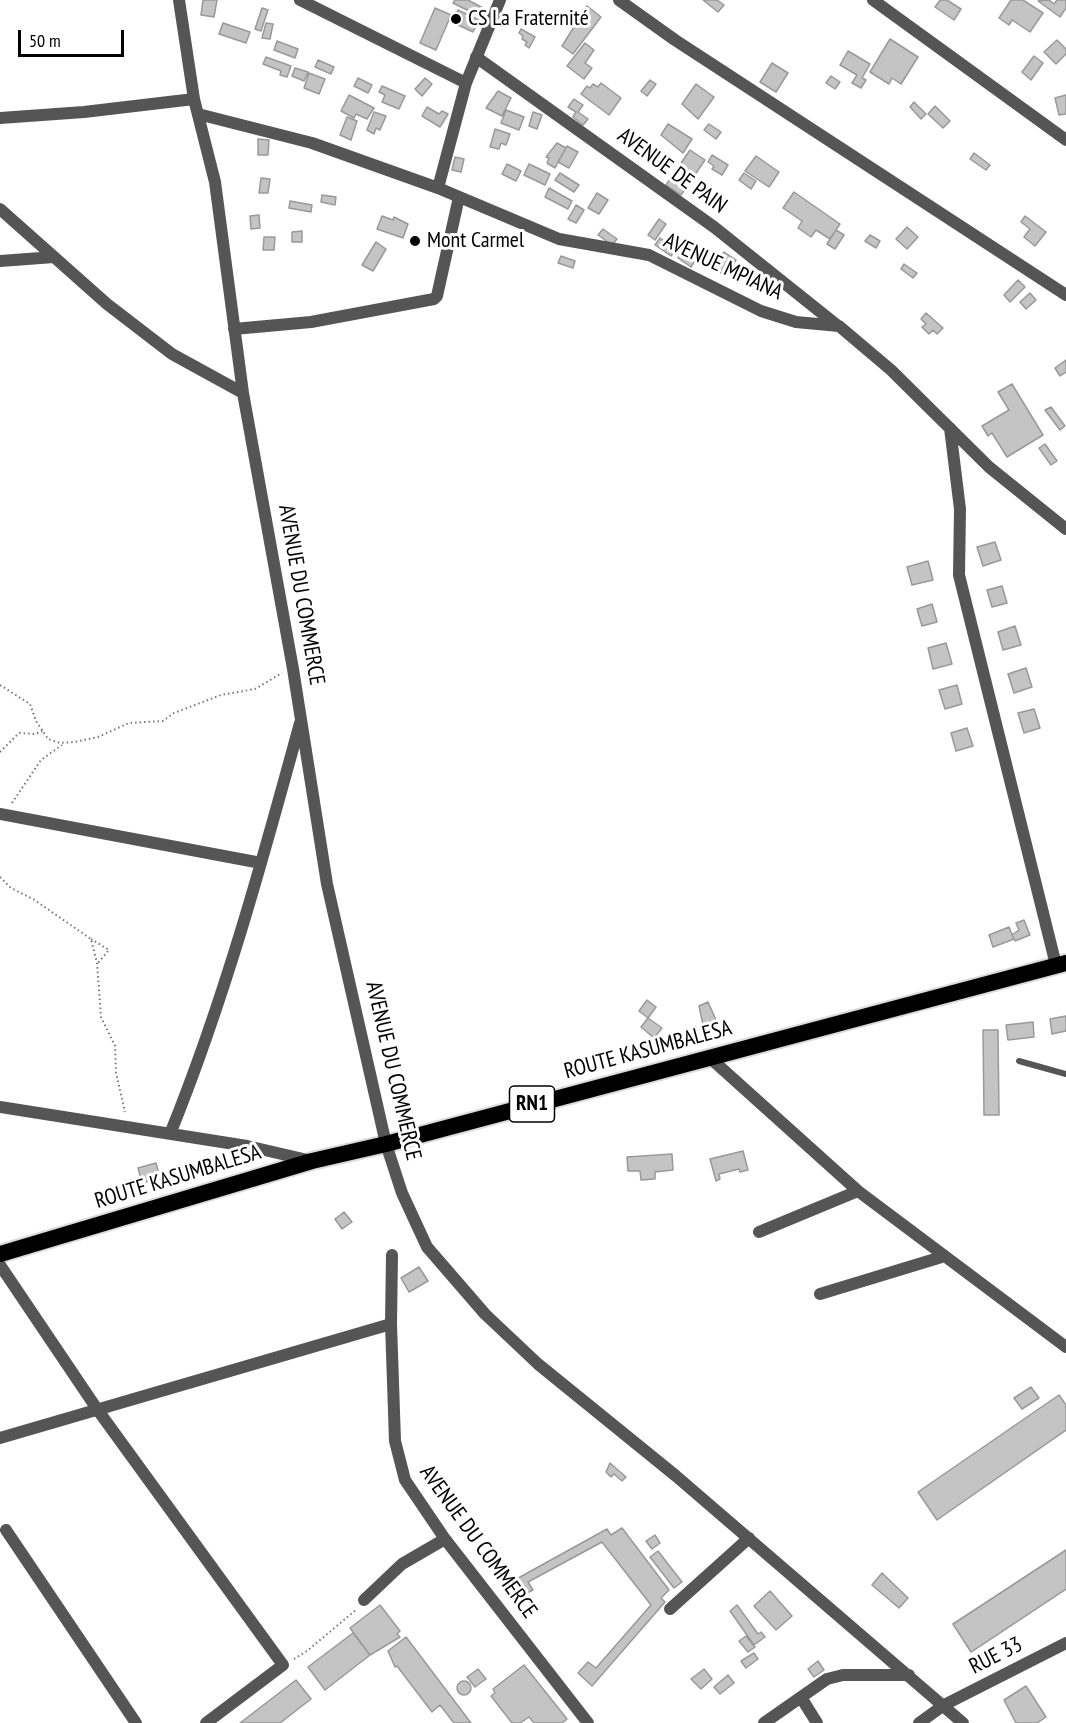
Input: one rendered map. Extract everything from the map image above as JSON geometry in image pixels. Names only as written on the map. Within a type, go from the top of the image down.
[{"type":"highway","name":"ROUTE KASUMBALESA","points":[[0,1254],[312,1161],[386,1144],[1061,964]]},
{"type":"street","name":"AVENUE DU COMMERCE","points":[[179,0],[194,99],[215,182],[243,393],[293,669],[327,884],[386,1144],[402,1193],[427,1247],[485,1314],[538,1364],[749,1538],[963,1723]]},
{"type":"street","points":[[300,0],[466,83]]},
{"type":"street","points":[[438,188],[466,83],[500,0]]},
{"type":"street","points":[[619,0],[675,40],[1066,295]]},
{"type":"street","points":[[873,0],[1066,140]]},
{"type":"street","name":"AVENUE DE PAIN","points":[[476,57],[714,227],[839,326]]},
{"type":"street","points":[[0,118],[84,112],[194,99]]},
{"type":"street","name":"AVENUE MPIANA","points":[[198,114],[312,143],[438,188],[558,239],[649,255],[761,311],[796,322],[839,326]]},
{"type":"street","points":[[234,329],[311,322],[434,299],[437,296],[459,197]]},
{"type":"street","points":[[0,209],[107,304],[172,354],[243,393]]},
{"type":"street","points":[[0,261],[54,256]]},
{"type":"street","points":[[839,326],[891,370],[990,467],[1066,529]]},
{"type":"street","points":[[950,428],[960,509],[959,575],[1061,964]]},
{"type":"street","points":[[170,1134],[190,1085],[261,863],[301,719]]},
{"type":"street","points":[[2,814],[261,863]]},
{"type":"street","points":[[709,1057],[858,1191],[1066,1347]]},
{"type":"street","points":[[0,1107],[247,1146],[312,1161]]},
{"type":"street","points":[[759,1232],[858,1191]]},
{"type":"street","name":"AVENUE DU COMMERCE","points":[[392,1255],[391,1324],[398,1461],[414,1497],[588,1723]]},
{"type":"street","points":[[820,1294],[945,1256]]},
{"type":"street","points":[[0,1265],[97,1409],[283,1665],[206,1723]]},
{"type":"street","points":[[0,1438],[213,1378],[391,1324]]},
{"type":"street","points":[[6,1530],[136,1723]]},
{"type":"street","points":[[670,1609],[749,1538]]},
{"type":"street","points":[[364,1600],[402,1564],[445,1539]]},
{"type":"street","name":"RUE 33","points":[[919,1723],[944,1705],[1066,1643]]},
{"type":"street","points":[[764,1723],[802,1699],[827,1679],[843,1675],[909,1675]]},
{"type":"street","points":[[802,1699],[818,1723]]},
{"type":"lane","points":[[1019,1061],[1066,1074]]},
{"type":"path","points":[[2,814],[41,760],[65,744],[98,737],[129,723],[163,721],[174,713],[221,695],[255,689],[275,675],[293,669]]},
{"type":"path","points":[[0,685],[30,704],[36,721],[48,739],[65,744]]},
{"type":"path","points":[[0,752],[19,733],[34,734],[43,731]]},
{"type":"path","points":[[0,877],[11,888],[33,899],[110,950],[97,963]]},
{"type":"path","points":[[91,939],[97,963],[101,1017],[115,1046],[116,1073],[127,1127]]},
{"type":"path","points":[[283,1665],[307,1651],[354,1613],[364,1600]]},
{"type":"building","points":[[203,0],[217,0],[214,17],[201,15]]},
{"type":"building","points":[[455,0],[468,0],[483,8],[479,16],[453,3]]},
{"type":"building","points":[[703,0],[717,0],[724,5],[718,12]]},
{"type":"building","points":[[940,0],[947,0],[961,9],[954,20],[935,7]]},
{"type":"building","points":[[1011,0],[1023,0],[1043,13],[1030,32],[1012,20],[1009,25],[999,18]]},
{"type":"building","points":[[1049,0],[1054,4],[1057,0],[1066,0],[1066,8],[1060,17],[1038,1]]},
{"type":"building","points":[[587,6],[601,17],[573,54],[562,46]]},
{"type":"building","points":[[262,8],[268,10],[261,31],[255,29]]},
{"type":"building","points":[[435,8],[451,15],[436,50],[420,43]]},
{"type":"building","points":[[458,10],[479,20],[473,32],[452,22]]},
{"type":"building","points":[[223,23],[250,32],[246,43],[219,34]]},
{"type":"building","points":[[266,23],[273,24],[270,39],[262,38]]},
{"type":"building","points":[[521,29],[535,37],[529,48],[519,33]]},
{"type":"building","points":[[890,39],[918,57],[901,84],[892,78],[889,84],[870,72]]},
{"type":"building","points":[[1057,40],[1066,49],[1066,54],[1056,64],[1044,52]]},
{"type":"building","points":[[277,41],[298,49],[295,58],[274,50]]},
{"type":"building","points":[[585,43],[594,50],[585,63],[592,68],[584,79],[567,66]]},
{"type":"building","points":[[848,51],[870,64],[862,78],[866,80],[861,88],[852,83],[857,75],[840,65]]},
{"type":"building","points":[[1034,56],[1043,63],[1031,80],[1022,72]]},
{"type":"building","points":[[266,57],[291,66],[287,77],[280,75],[281,71],[263,64]]},
{"type":"building","points":[[318,60],[334,67],[331,74],[315,67]]},
{"type":"building","points":[[772,63],[788,73],[776,92],[760,82]]},
{"type":"building","points":[[295,68],[308,72],[304,81],[292,76]]},
{"type":"building","points":[[309,73],[325,79],[319,94],[304,88]]},
{"type":"building","points":[[831,76],[840,82],[835,89],[826,83]]},
{"type":"building","points":[[358,78],[372,85],[368,93],[354,86]]},
{"type":"building","points":[[425,78],[432,84],[422,96],[415,89]]},
{"type":"building","points":[[650,80],[656,84],[647,96],[641,91]]},
{"type":"building","points":[[601,83],[621,98],[609,115],[581,94],[587,86],[590,88],[593,84],[598,87]]},
{"type":"building","points":[[696,84],[714,97],[698,119],[682,104]]},
{"type":"building","points":[[382,86],[405,96],[399,109],[382,102],[385,95],[379,92]]},
{"type":"building","points":[[498,91],[511,98],[502,116],[486,108]]},
{"type":"building","points":[[349,95],[374,108],[367,119],[356,114],[354,118],[341,111]]},
{"type":"building","points":[[1066,95],[1066,114],[1059,115],[1055,98]]},
{"type":"building","points":[[574,99],[583,105],[578,112],[588,119],[583,125],[573,117],[576,112],[568,107]]},
{"type":"building","points":[[914,102],[926,114],[921,119],[910,107]]},
{"type":"building","points":[[935,106],[950,121],[943,128],[928,114]]},
{"type":"building","points":[[427,107],[439,114],[442,111],[448,114],[440,127],[422,116]]},
{"type":"building","points":[[506,110],[524,117],[519,130],[501,123]]},
{"type":"building","points":[[374,112],[386,116],[380,130],[376,128],[374,134],[367,130]]},
{"type":"building","points":[[533,112],[542,115],[537,129],[529,126]]},
{"type":"building","points":[[347,117],[357,121],[351,140],[340,135]]},
{"type":"building","points":[[668,124],[692,139],[683,153],[661,135]]},
{"type":"building","points":[[709,124],[721,132],[716,139],[704,130]]},
{"type":"building","points":[[495,129],[510,134],[506,145],[501,143],[499,149],[490,147]]},
{"type":"building","points":[[258,139],[269,140],[268,155],[258,155]]},
{"type":"building","points":[[557,143],[566,148],[555,168],[547,163],[549,158],[546,157]]},
{"type":"building","points":[[567,146],[578,152],[569,168],[558,162]]},
{"type":"building","points":[[690,150],[705,160],[681,195],[666,185]]},
{"type":"building","points":[[974,153],[990,165],[986,170],[970,159]]},
{"type":"building","points":[[712,155],[728,165],[722,175],[712,169],[714,166],[708,162]]},
{"type":"building","points":[[756,156],[779,172],[769,187],[745,171]]},
{"type":"building","points":[[455,157],[464,159],[461,172],[452,170]]},
{"type":"building","points":[[507,164],[521,171],[516,181],[502,174]]},
{"type":"building","points":[[529,164],[550,174],[545,185],[524,175]]},
{"type":"building","points":[[560,173],[579,185],[574,192],[555,180]]},
{"type":"building","points":[[744,173],[756,181],[751,189],[739,180]]},
{"type":"building","points":[[261,178],[270,179],[268,193],[259,193]]},
{"type":"building","points":[[549,188],[572,201],[568,209],[545,197]]},
{"type":"building","points":[[794,192],[840,224],[830,239],[816,230],[811,237],[798,228],[802,221],[783,208]]},
{"type":"building","points":[[597,193],[608,200],[599,214],[588,208]]},
{"type":"building","points":[[322,195],[336,197],[335,205],[321,202]]},
{"type":"building","points":[[290,201],[312,205],[311,212],[289,208]]},
{"type":"building","points":[[576,205],[584,210],[576,223],[568,219]]},
{"type":"building","points":[[259,215],[260,228],[251,229],[250,216]]},
{"type":"building","points":[[382,216],[393,220],[394,217],[408,224],[403,238],[377,229]]},
{"type":"building","points":[[1025,216],[1046,232],[1035,246],[1024,237],[1030,229],[1021,222]]},
{"type":"building","points":[[659,219],[666,224],[655,240],[648,235]]},
{"type":"building","points":[[907,227],[918,237],[907,249],[896,239]]},
{"type":"building","points":[[603,229],[617,239],[612,245],[598,235]]},
{"type":"building","points":[[836,230],[844,235],[835,249],[827,244]]},
{"type":"building","points":[[302,231],[302,242],[292,242],[292,232]]},
{"type":"building","points":[[870,235],[880,241],[876,248],[865,241]]},
{"type":"building","points":[[264,237],[275,237],[274,250],[263,250]]},
{"type":"building","points":[[660,238],[676,249],[671,256],[655,245]]},
{"type":"building","points":[[376,242],[386,249],[373,271],[362,265]]},
{"type":"building","points":[[684,250],[696,259],[691,267],[678,258]]},
{"type":"building","points":[[724,252],[736,260],[725,276],[709,265],[715,256],[719,259]]},
{"type":"building","points":[[561,256],[575,261],[573,268],[558,263]]},
{"type":"building","points":[[904,264],[917,273],[913,278],[901,269]]},
{"type":"building","points":[[1018,280],[1025,287],[1010,302],[1004,295]]},
{"type":"building","points":[[1030,293],[1036,300],[1026,309],[1020,302]]},
{"type":"building","points":[[926,313],[943,328],[937,334],[933,330],[929,334],[922,327],[926,324],[921,319]]},
{"type":"building","points":[[1066,360],[1066,372],[1060,376],[1055,368]]},
{"type":"building","points":[[1012,384],[1043,435],[1007,457],[992,433],[988,436],[982,426],[1009,410],[998,392]]},
{"type":"building","points":[[1051,407],[1065,426],[1060,430],[1045,410]]},
{"type":"building","points":[[1045,444],[1057,461],[1051,465],[1039,448]]},
{"type":"building","points":[[995,542],[1001,560],[983,566],[977,547]]},
{"type":"building","points":[[928,561],[933,580],[912,585],[907,567]]},
{"type":"building","points":[[1002,586],[1007,603],[992,607],[987,590]]},
{"type":"building","points":[[932,604],[937,622],[922,626],[917,609]]},
{"type":"building","points":[[1015,626],[1021,645],[1003,650],[998,632]]},
{"type":"building","points":[[946,643],[952,664],[933,669],[928,648]]},
{"type":"building","points":[[1026,668],[1032,687],[1014,693],[1008,674]]},
{"type":"building","points":[[957,685],[962,704],[945,709],[939,690]]},
{"type":"building","points":[[1034,709],[1040,728],[1024,733],[1018,713]]},
{"type":"building","points":[[967,728],[973,746],[956,751],[951,733]]},
{"type":"building","points":[[1024,920],[1030,935],[1015,941],[1012,935],[1019,930],[1016,923]]},
{"type":"building","points":[[1009,927],[1014,939],[993,947],[989,935]]},
{"type":"building","points":[[647,1000],[656,1007],[648,1018],[639,1011]]},
{"type":"building","points":[[708,1002],[716,1020],[703,1025],[699,1006]]},
{"type":"building","points":[[1066,1016],[1066,1031],[1052,1034],[1050,1019]]},
{"type":"building","points":[[648,1018],[662,1028],[654,1038],[641,1027]]},
{"type":"building","points":[[1033,1022],[1034,1037],[1008,1040],[1006,1025]]},
{"type":"building","points":[[983,1030],[998,1030],[999,1115],[984,1115]]},
{"type":"building","points":[[743,1151],[748,1170],[740,1172],[739,1169],[719,1174],[720,1179],[716,1181],[710,1159]]},
{"type":"building","points":[[672,1154],[673,1170],[655,1172],[655,1179],[641,1180],[640,1171],[628,1171],[627,1157]]},
{"type":"building","points":[[156,1163],[160,1178],[142,1183],[138,1168]]},
{"type":"building","points":[[344,1212],[352,1222],[342,1229],[335,1219]]},
{"type":"building","points":[[419,1267],[428,1281],[409,1292],[401,1278]]},
{"type":"building","points":[[1031,1387],[1039,1398],[1022,1409],[1014,1398]]},
{"type":"building","points":[[1059,1395],[1066,1405],[1066,1430],[937,1520],[918,1492]]},
{"type":"building","points":[[610,1463],[626,1477],[622,1481],[614,1474],[611,1477],[606,1472]]},
{"type":"building","points":[[622,1528],[669,1590],[661,1598],[665,1602],[592,1686],[578,1673],[588,1662],[596,1668],[651,1605],[602,1542],[528,1582],[533,1590],[519,1597],[511,1582],[607,1529],[611,1535]]},
{"type":"building","points":[[655,1535],[660,1543],[652,1549],[646,1541]]},
{"type":"building","points":[[1066,1550],[1066,1589],[971,1652],[953,1624]]},
{"type":"building","points":[[658,1551],[682,1582],[674,1588],[650,1557]]},
{"type":"building","points":[[882,1573],[908,1598],[899,1608],[872,1585]]},
{"type":"building","points":[[770,1591],[792,1616],[776,1630],[754,1606]]},
{"type":"building","points":[[380,1605],[400,1631],[397,1634],[400,1637],[370,1655],[350,1628]]},
{"type":"building","points":[[737,1605],[758,1634],[761,1632],[765,1637],[754,1645],[730,1611]]},
{"type":"building","points":[[353,1633],[370,1655],[325,1690],[308,1667]]},
{"type":"building","points":[[746,1636],[755,1647],[748,1652],[739,1641]]},
{"type":"building","points":[[406,1637],[471,1723],[454,1723],[440,1705],[432,1712],[397,1666],[395,1667],[388,1651]]},
{"type":"building","points":[[754,1653],[758,1659],[746,1668],[741,1661]]},
{"type":"building","points":[[818,1661],[824,1670],[814,1677],[808,1669]]},
{"type":"building","points":[[524,1665],[567,1719],[562,1723],[534,1723],[529,1717],[520,1723],[512,1723],[491,1696],[495,1693],[493,1689]]},
{"type":"building","points":[[478,1669],[486,1679],[475,1687],[467,1677]]},
{"type":"building","points":[[704,1669],[712,1679],[701,1689],[691,1679]]},
{"type":"building","points":[[728,1675],[734,1683],[720,1694],[714,1687]]},
{"type":"building","points":[[296,1680],[311,1699],[280,1723],[240,1723]]},
{"type":"building","points":[[461,1681],[467,1681],[471,1688],[467,1695],[461,1695],[457,1691],[457,1685]]},
{"type":"building","points":[[1026,1686],[1046,1717],[1037,1723],[1016,1723],[1004,1700]]},
{"type":"place","name":"CS La Fraternité","points":[[456,19]]},
{"type":"place","name":"Mont Carmel","points":[[415,241]]}]
